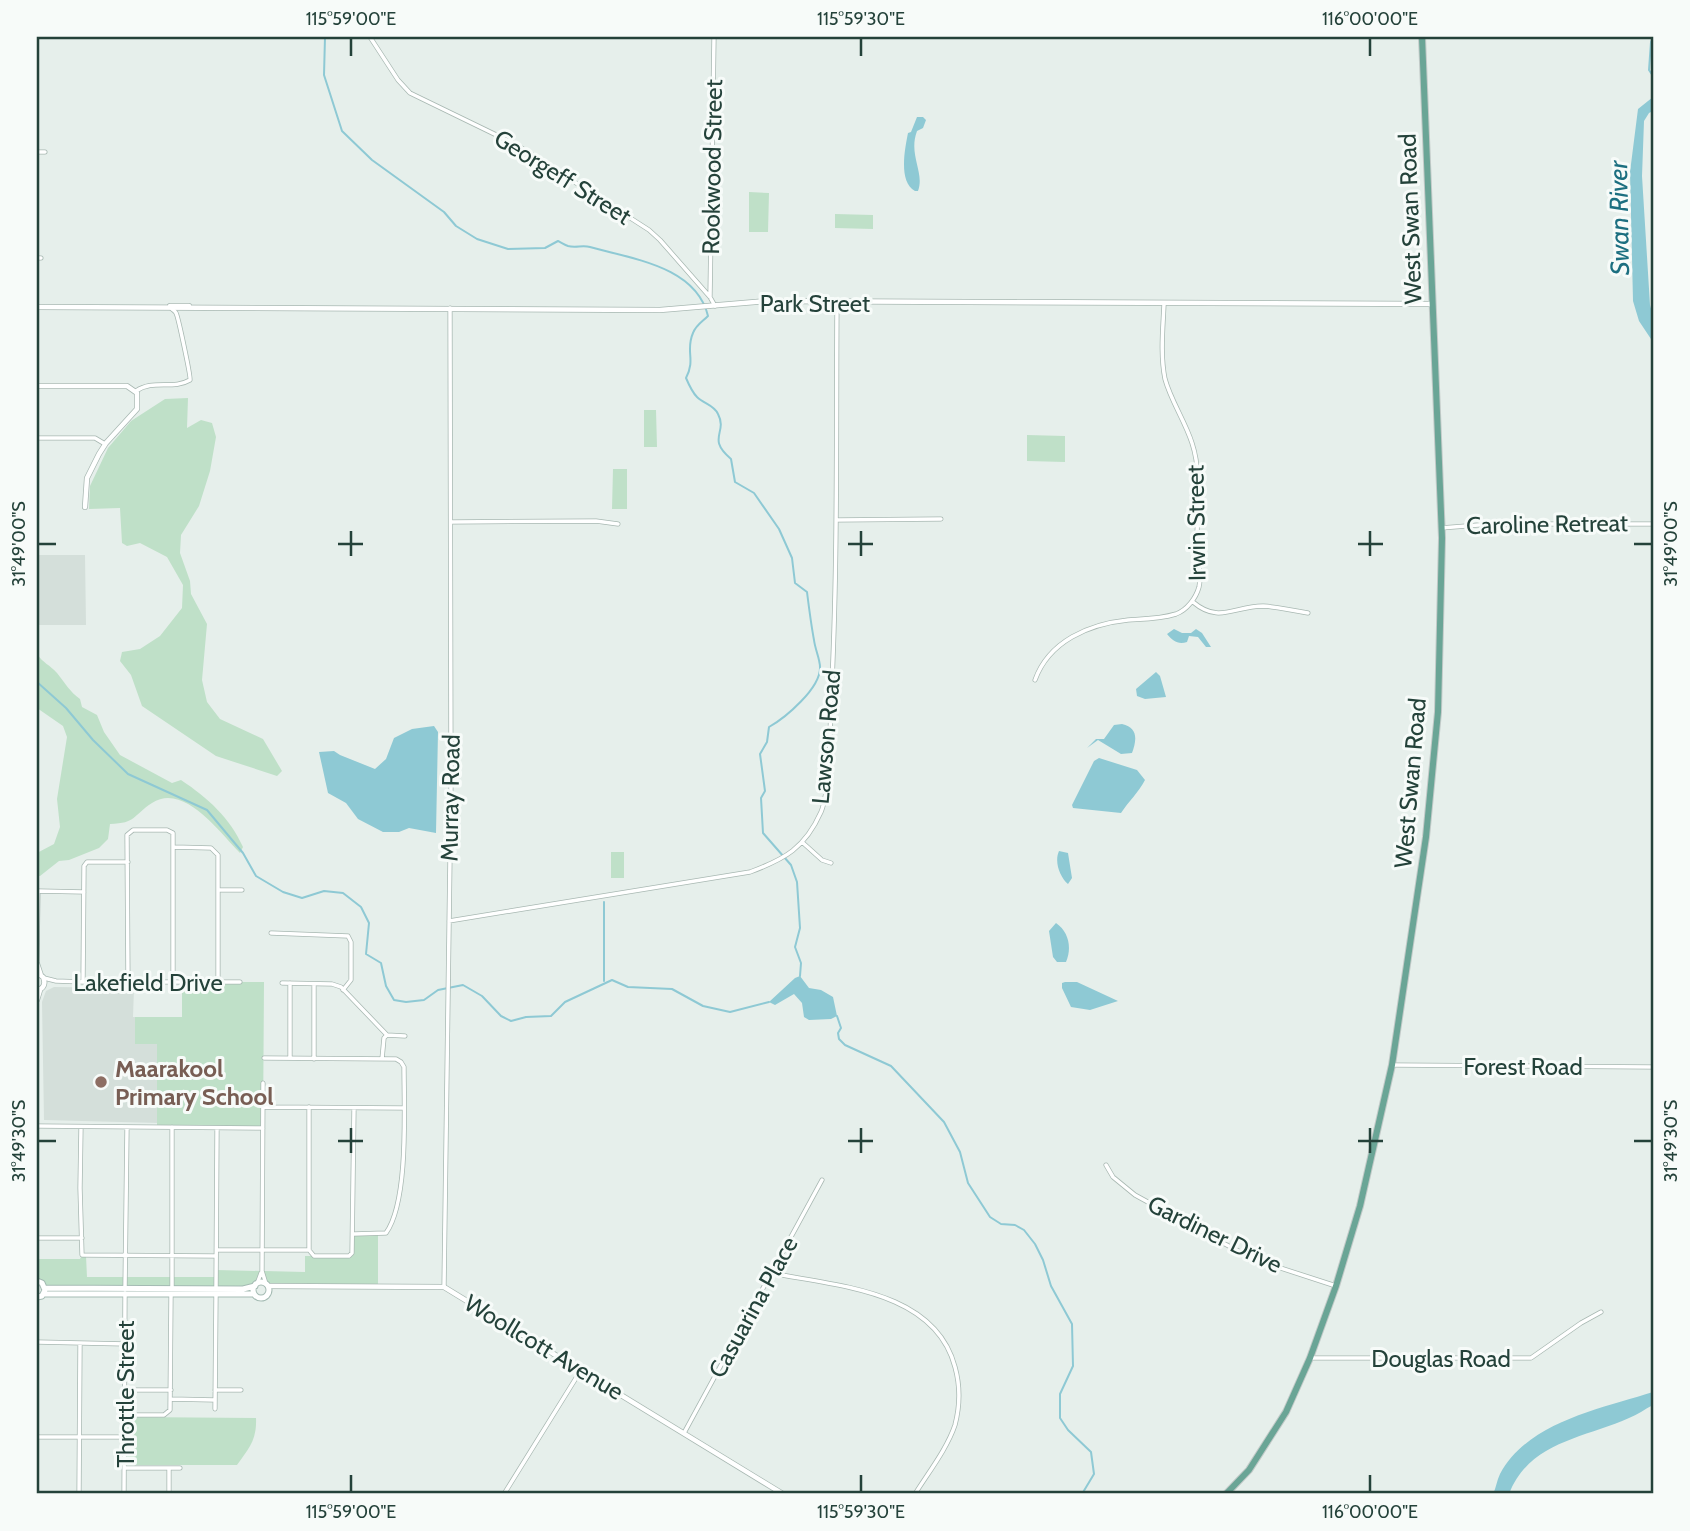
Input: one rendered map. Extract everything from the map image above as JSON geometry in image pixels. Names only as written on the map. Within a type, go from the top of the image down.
[{"type":"main road","name":"West Swan Road","points":[[1226,1494],[1249,1470],[1286,1412],[1336,1286],[1360,1206],[1392,1065],[1426,837],[1438,712],[1441,527],[1422,37]]},
{"type":"main road","name":"Woollcott Avenue","points":[[38,1279],[40,1296],[125,1291],[216,1291],[256,1285],[267,1288],[262,1298],[254,1294],[216,1291]]},
{"type":"main road","points":[[254,1294],[256,1285]]},
{"type":"street","name":"Georgeff Street","points":[[370,37],[398,80],[410,93],[517,145],[649,230],[710,297],[715,306]]},
{"type":"street","name":"Rookwood Street","points":[[710,297],[713,37]]},
{"type":"street","points":[[37,152],[45,152]]},
{"type":"street","name":"Park Street","points":[[37,307],[660,310],[767,302],[1431,304]]},
{"type":"street","name":"Lawson Road","points":[[449,921],[750,872],[779,862],[802,842],[821,811],[825,797],[834,647],[836,303]]},
{"type":"street","name":"Irwin Street","points":[[1035,680],[1040,665],[1064,641],[1085,629],[1126,620],[1163,618],[1180,613],[1192,602],[1199,588],[1196,465],[1192,443],[1165,377],[1162,351],[1164,304]]},
{"type":"street","name":"Park Street","points":[[155,307],[198,307]]},
{"type":"street","name":"Murray Road","points":[[444,1287],[449,921],[450,308]]},
{"type":"street","points":[[136,391],[148,384],[186,383],[190,380],[191,374],[176,314],[172,309]]},
{"type":"street","points":[[37,386],[127,386],[136,391]]},
{"type":"street","points":[[85,507],[87,478],[105,444],[137,409],[136,391]]},
{"type":"street","points":[[37,438],[95,438],[105,444]]},
{"type":"street","points":[[836,520],[941,519]]},
{"type":"street","points":[[451,522],[596,521],[618,524]]},
{"type":"street","name":"Caroline Retreat","points":[[1441,527],[1491,524],[1653,524]]},
{"type":"street","points":[[1192,602],[1213,614],[1263,606],[1308,612]]},
{"type":"street","points":[[128,982],[127,835],[130,830],[170,831],[174,837],[173,982]]},
{"type":"street","points":[[802,842],[822,860],[831,863]]},
{"type":"street","points":[[174,847],[214,849],[218,855],[218,982]]},
{"type":"street","points":[[83,982],[85,863],[128,862]]},
{"type":"street","points":[[219,890],[242,890]]},
{"type":"street","points":[[37,1000],[41,975],[37,963],[38,891],[84,892]]},
{"type":"street","points":[[271,933],[348,936],[351,942],[351,980],[343,989]]},
{"type":"street","name":"Lakefield Drive","points":[[41,975],[56,981],[83,982],[240,982]]},
{"type":"street","name":"Lakefield Drive","points":[[40,988],[56,981]]},
{"type":"street","points":[[282,984],[332,984],[343,989],[387,1035],[405,1036]]},
{"type":"street","points":[[290,984],[290,1059]]},
{"type":"street","points":[[314,984],[314,1059]]},
{"type":"street","points":[[382,1059],[383,1042],[387,1035]]},
{"type":"street","points":[[264,1058],[382,1059],[401,1062],[404,1067],[404,1153],[395,1212],[386,1233],[354,1234]]},
{"type":"street","name":"Forest Road","points":[[1392,1065],[1653,1067]]},
{"type":"street","points":[[264,1083],[262,1271],[267,1288]]},
{"type":"street","points":[[263,1107],[404,1108]]},
{"type":"street","points":[[309,1107],[309,1250],[314,1256],[349,1256],[353,1251],[354,1108]]},
{"type":"street","points":[[37,1126],[263,1128]]},
{"type":"street","points":[[81,1127],[82,1255],[171,1256],[309,1250]]},
{"type":"street","name":"Throttle Street","points":[[124,1494],[127,1127]]},
{"type":"street","points":[[125,1415],[164,1415],[170,1410],[172,1127]]},
{"type":"street","points":[[215,1409],[217,1128]]},
{"type":"street","name":"Gardiner Drive","points":[[1106,1165],[1113,1177],[1135,1195],[1219,1241],[1256,1259],[1336,1286]]},
{"type":"street","name":"Casuarina Place","points":[[684,1433],[822,1180]]},
{"type":"street","points":[[37,1238],[82,1238]]},
{"type":"street","points":[[256,1285],[262,1271]]},
{"type":"street","points":[[771,1273],[884,1296],[928,1321],[941,1336],[951,1353],[958,1377],[959,1405],[954,1426],[915,1494]]},
{"type":"street","name":"Woollcott Avenue","points":[[267,1288],[444,1287],[783,1494]]},
{"type":"street","name":"Douglas Road","points":[[1310,1357],[1531,1358],[1601,1312]]},
{"type":"street","points":[[37,1342],[125,1344]]},
{"type":"street","points":[[79,1494],[80,1343]]},
{"type":"street","points":[[504,1494],[581,1370]]},
{"type":"street","points":[[125,1390],[171,1390]]},
{"type":"street","points":[[215,1390],[241,1390]]},
{"type":"street","points":[[171,1399],[215,1400]]},
{"type":"street","points":[[37,1437],[124,1437]]},
{"type":"street","points":[[124,1468],[180,1468]]},
{"type":"street","points":[[169,1468],[169,1494]]},
{"type":"shaded area","points":[[37,555],[85,555],[86,625],[39,625]]},
{"type":"shaded area","name":"Maarakool Primary School","points":[[54,987],[134,988],[133,1017],[157,1018],[159,1123],[44,1120],[42,1002],[46,991]]},
{"type":"green space","points":[[749,192],[769,193],[768,232],[749,232]]},
{"type":"green space","points":[[835,214],[873,215],[873,229],[835,228]]},
{"type":"green space","points":[[188,398],[187,428],[201,420],[212,423],[216,437],[210,471],[199,506],[181,535],[180,553],[190,581],[191,594],[207,624],[202,680],[207,702],[220,719],[263,739],[282,771],[277,776],[216,756],[142,706],[131,675],[120,661],[122,652],[140,649],[160,636],[182,608],[183,585],[167,557],[140,543],[127,546],[122,543],[120,508],[89,509],[90,486],[108,448],[131,421],[165,399]]},
{"type":"green space","points":[[644,410],[656,410],[657,447],[644,447]]},
{"type":"green space","points":[[1027,435],[1065,436],[1065,462],[1027,461]]},
{"type":"green space","points":[[613,469],[627,469],[627,509],[612,509]]},
{"type":"green space","points":[[37,654],[80,699],[82,707],[97,715],[104,732],[120,755],[172,783],[181,780],[217,809],[238,837],[243,847],[240,853],[212,823],[189,804],[164,798],[152,803],[130,820],[110,824],[108,839],[99,848],[69,860],[59,861],[37,876],[37,853],[54,844],[60,827],[57,799],[67,737],[63,726],[37,708]]},
{"type":"green space","points":[[611,852],[624,852],[624,878],[611,878]]},
{"type":"green space","points":[[182,982],[264,982],[263,1128],[157,1127],[157,1044],[135,1044],[135,1017],[182,1017]]},
{"type":"green space","points":[[354,1234],[378,1235],[378,1288],[279,1288],[262,1283],[244,1289],[51,1289],[37,1282],[37,1259],[80,1259],[82,1255],[86,1256],[87,1277],[215,1277],[216,1270],[305,1272],[305,1256],[352,1254]]},
{"type":"green space","points":[[131,1417],[256,1418],[256,1426],[251,1443],[237,1465],[131,1465],[126,1459],[126,1421]]},
{"type":"water","name":"Swan River","points":[[1653,97],[1653,111],[1644,121],[1642,176],[1653,342],[1639,321],[1633,301],[1630,172],[1638,109]]},
{"type":"water","points":[[917,117],[926,120],[923,128],[917,131],[915,140],[920,184],[918,191],[915,191],[906,180],[904,164],[908,133],[911,132]]},
{"type":"water","points":[[1174,629],[1191,633],[1196,629],[1211,647],[1206,647],[1198,637],[1189,636],[1187,642],[1176,642],[1167,634]]},
{"type":"water","points":[[1156,672],[1160,676],[1166,697],[1145,699],[1137,696],[1136,689]]},
{"type":"water","points":[[1122,724],[1134,731],[1132,753],[1121,754],[1098,740],[1087,748],[1096,739],[1104,739],[1114,725]]},
{"type":"water","points":[[434,726],[438,732],[436,833],[409,828],[399,832],[383,832],[358,819],[346,803],[328,793],[319,752],[334,751],[375,769],[386,759],[394,738],[412,729]]},
{"type":"water","points":[[1099,758],[1137,770],[1145,780],[1121,813],[1073,808],[1072,805],[1094,761]]},
{"type":"water","points":[[1059,851],[1068,853],[1072,878],[1068,884],[1059,869]]},
{"type":"water","points":[[1056,923],[1064,931],[1068,941],[1066,962],[1057,962],[1053,957],[1049,931]]},
{"type":"water","points":[[800,976],[809,988],[821,990],[833,997],[837,1016],[831,1019],[809,1020],[804,1017],[802,1003],[794,994],[775,1005],[769,1002]]},
{"type":"water","points":[[1077,982],[1118,1001],[1090,1010],[1071,1007],[1062,988],[1062,983]]},
{"type":"water","points":[[1653,1392],[1653,1405],[1632,1417],[1544,1452],[1518,1477],[1509,1494],[1493,1494],[1500,1474],[1512,1456],[1547,1429],[1590,1411]]},
{"type":"waterway","points":[[325,37],[324,75],[342,131],[372,160],[444,212],[456,226],[477,239],[508,249],[545,248],[558,241],[568,246],[587,246],[643,261],[676,275],[701,299],[708,316],[693,333],[686,378],[695,395],[718,414],[721,426],[720,446],[731,459],[735,482],[754,493],[779,529],[792,558],[795,583],[807,592],[820,664],[819,675],[809,693],[769,727],[767,742],[760,754],[765,791],[761,798],[763,833],[791,865],[797,882],[800,928],[795,947],[801,963],[800,976]]},
{"type":"waterway","points":[[1653,38],[1649,70],[1653,76]]},
{"type":"waterway","points":[[37,682],[66,708],[93,740],[128,774],[207,810],[243,853],[256,876],[283,892],[302,898],[324,891],[343,893],[361,907],[369,923],[366,954],[381,963],[386,986],[394,1000],[424,1000],[438,990],[463,985],[482,996],[501,1016],[511,1021],[526,1017],[551,1016],[565,1002],[612,980],[628,987],[672,989],[703,1006],[730,1012],[769,1002]]},
{"type":"waterway","points":[[604,902],[604,981]]},
{"type":"waterway","points":[[837,1016],[841,1028],[839,1039],[845,1045],[891,1066],[944,1122],[960,1152],[968,1183],[990,1217],[1001,1224],[1015,1225],[1024,1230],[1035,1244],[1051,1286],[1072,1324],[1073,1366],[1060,1394],[1060,1418],[1068,1430],[1091,1452],[1094,1474],[1082,1494]]},
{"type":"place","name":"Maarakool Primary School","points":[[101,1082]]}]
